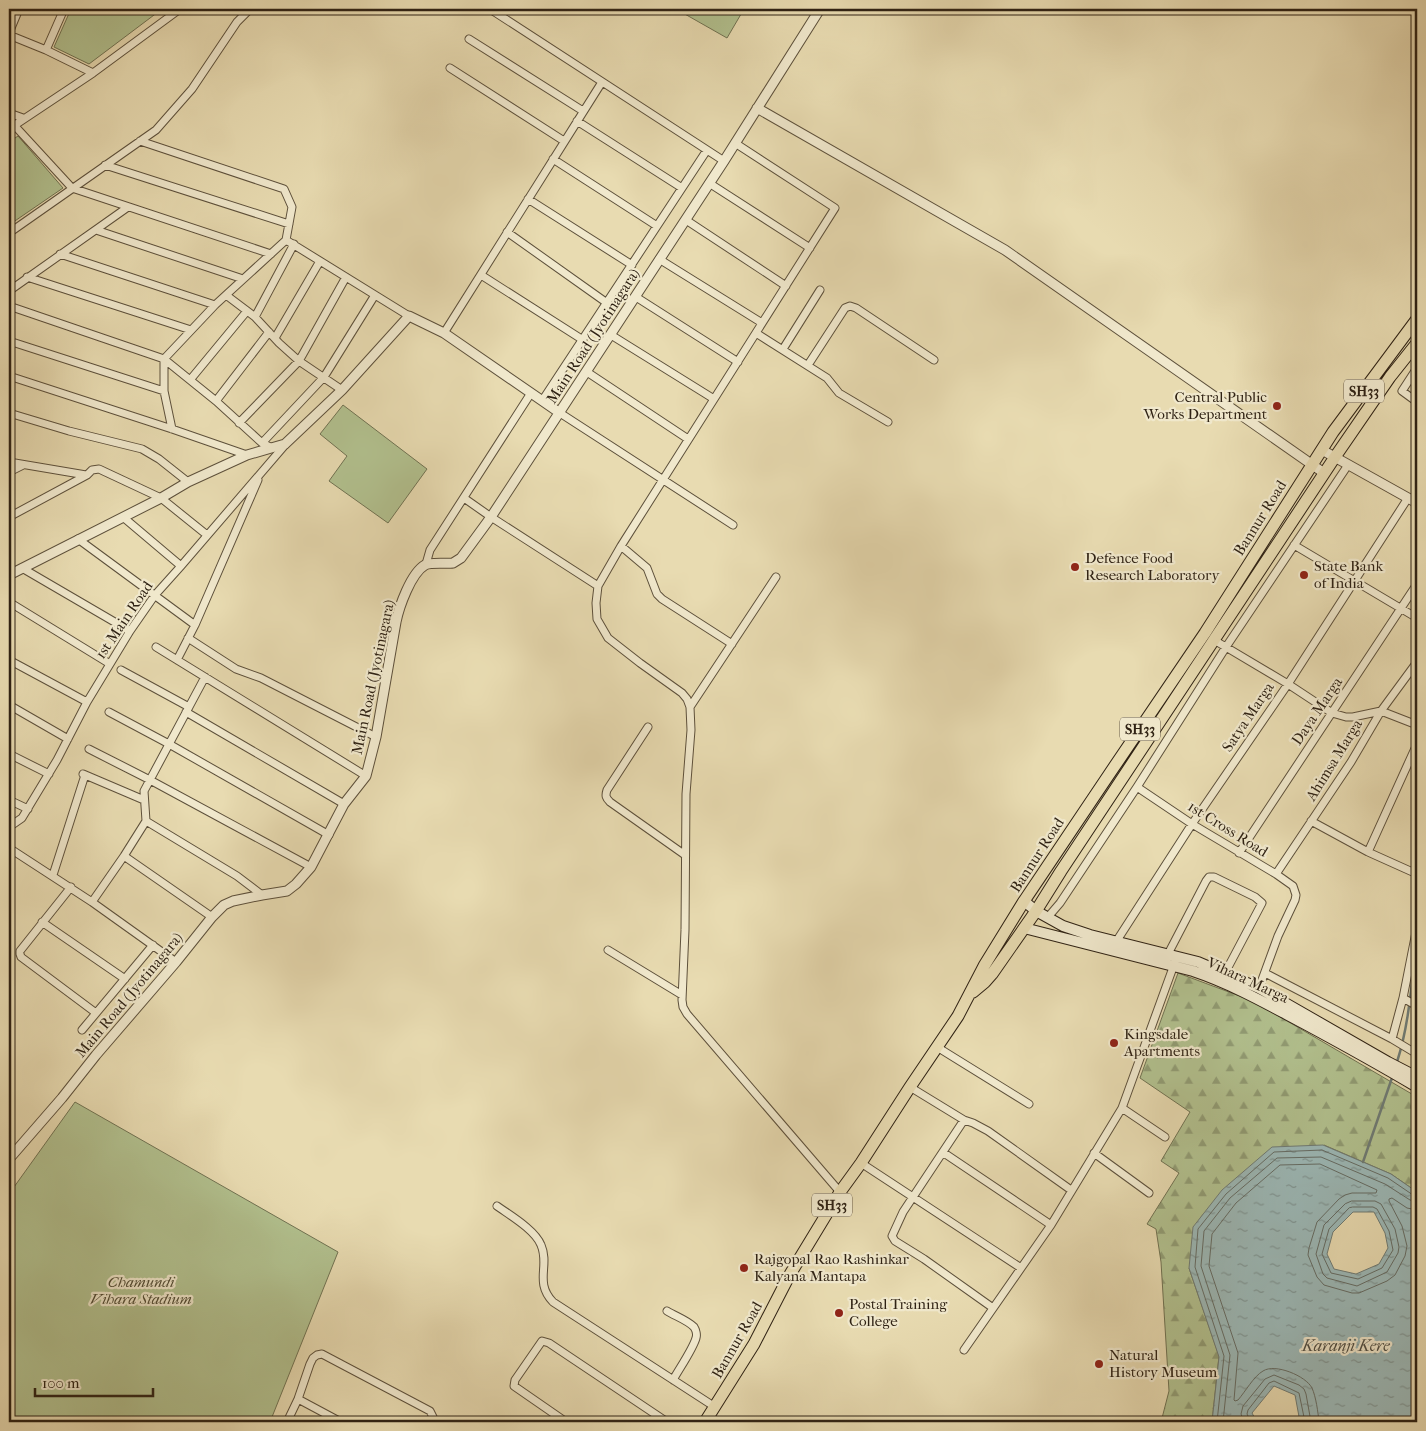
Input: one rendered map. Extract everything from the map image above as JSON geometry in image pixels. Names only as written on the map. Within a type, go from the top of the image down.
[{"type":"main road","name":"Bannur Road","points":[[705,1422],[754,1344],[789,1276],[840,1192],[958,1016],[984,966],[1024,901],[1205,633],[1333,432],[1417,319]]},
{"type":"main road","points":[[970,995],[988,978],[1036,911],[1334,457],[1417,342]]},
{"type":"main road","name":"Vihara Marga","points":[[1024,901],[1036,911],[1064,926],[1113,946]]},
{"type":"main road","name":"Vihara Marga","points":[[1024,928],[1173,959],[1198,962],[1259,988],[1399,1072],[1417,1087]]},
{"type":"main road","name":"Vihara Marga","points":[[1173,959],[1254,997],[1387,1065]]},
{"type":"main road","name":"Vihara Marga","points":[[1399,1072],[1417,1077]]},
{"type":"street","points":[[19,9],[9,34],[93,73]]},
{"type":"street","points":[[46,50],[64,9]]},
{"type":"street","points":[[180,9],[93,73],[11,127],[72,188],[271,254]]},
{"type":"street","points":[[9,233],[156,130],[192,89],[237,22],[250,9]]},
{"type":"street","points":[[490,9],[724,161]]},
{"type":"street","name":"Main Road (Jyotinagara)","points":[[9,1159],[176,962],[212,916],[228,903],[262,894],[287,891],[311,867],[344,804],[366,776],[376,737],[400,603],[408,586],[426,564],[457,562],[491,517],[736,143],[820,9]]},
{"type":"street","points":[[469,39],[583,111]]},
{"type":"street","points":[[450,68],[564,141]]},
{"type":"street","points":[[444,333],[602,82]]},
{"type":"street","points":[[757,108],[1005,250],[1324,473]]},
{"type":"street","points":[[9,113],[23,118]]},
{"type":"street","points":[[577,121],[682,188]]},
{"type":"street","points":[[140,141],[284,189],[292,207],[286,240],[215,305],[164,359],[164,391],[172,429]]},
{"type":"street","points":[[736,143],[835,208],[621,546],[598,586],[597,619],[608,638],[682,693],[690,707],[691,730],[686,794],[683,1007],[840,1192]]},
{"type":"street","points":[[542,401],[707,150]]},
{"type":"street","points":[[553,160],[657,226]]},
{"type":"street","points":[[105,166],[289,224]]},
{"type":"street","points":[[709,182],[810,248]]},
{"type":"street","points":[[528,198],[632,265]]},
{"type":"street","points":[[9,291],[128,207]]},
{"type":"street","points":[[686,220],[786,286]]},
{"type":"street","points":[[96,230],[243,279]]},
{"type":"street","points":[[507,232],[607,302]]},
{"type":"street","points":[[286,240],[409,316],[444,333],[542,401],[732,525]]},
{"type":"street","points":[[255,318],[294,244]]},
{"type":"street","points":[[60,254],[215,305]]},
{"type":"street","points":[[659,259],[762,323]]},
{"type":"street","points":[[216,401],[272,335],[320,261]]},
{"type":"street","points":[[481,275],[582,340]]},
{"type":"street","points":[[27,277],[191,330]]},
{"type":"street","points":[[240,422],[299,361],[346,277]]},
{"type":"street","points":[[783,349],[820,290]]},
{"type":"street","points":[[226,295],[255,318],[299,361],[342,390]]},
{"type":"street","points":[[262,443],[324,377],[375,295]]},
{"type":"street","points":[[636,297],[738,362]]},
{"type":"street","points":[[9,306],[164,359],[216,401],[262,443],[272,448]]},
{"type":"street","points":[[808,365],[845,308],[850,306],[856,308],[934,360]]},
{"type":"street","points":[[190,380],[247,311]]},
{"type":"street","points":[[9,575],[161,498],[188,482],[247,455],[285,444],[342,390],[409,316]]},
{"type":"street","points":[[756,333],[827,378],[839,393],[888,422]]},
{"type":"street","points":[[611,335],[714,400]]},
{"type":"street","points":[[9,342],[164,391]]},
{"type":"street","points":[[1417,368],[1402,392],[1417,402]]},
{"type":"street","points":[[587,372],[688,439]]},
{"type":"street","points":[[9,376],[247,455]]},
{"type":"street","points":[[426,564],[430,550],[531,393]]},
{"type":"street","points":[[9,413],[142,449],[159,459],[188,482]]},
{"type":"street","name":"1st Main Road","points":[[9,827],[22,818],[28,809],[87,702],[154,595],[285,444]]},
{"type":"street","points":[[1322,450],[1417,503]]},
{"type":"street","points":[[9,462],[86,475]]},
{"type":"street","points":[[1048,917],[1060,903],[1226,647],[1348,464]]},
{"type":"street","points":[[9,472],[23,465]]},
{"type":"street","points":[[9,517],[92,470],[99,469],[161,498],[207,535]]},
{"type":"street","points":[[177,660],[195,624],[261,472]]},
{"type":"street","points":[[464,498],[598,586]]},
{"type":"street","name":"Satya Marga","points":[[1113,946],[1192,824],[1288,684],[1408,498]]},
{"type":"street","points":[[123,517],[181,566]]},
{"type":"street","points":[[78,540],[195,624]]},
{"type":"street","points":[[1294,545],[1417,618]]},
{"type":"street","points":[[621,546],[647,568],[657,594],[662,599],[732,644]]},
{"type":"street","points":[[22,568],[130,631]]},
{"type":"street","points":[[690,707],[776,577]]},
{"type":"street","name":"Daya Marga","points":[[1239,852],[1417,584]]},
{"type":"street","points":[[9,602],[110,664]]},
{"type":"street","points":[[188,638],[236,669],[261,678],[376,737]]},
{"type":"street","points":[[1214,640],[1288,684],[1332,713],[1353,717],[1381,712],[1417,725]]},
{"type":"street","points":[[156,647],[366,776]]},
{"type":"street","points":[[9,660],[87,702]]},
{"type":"street","name":"Ahimsa Marga","points":[[1276,874],[1351,762],[1381,712],[1417,662]]},
{"type":"street","points":[[120,670],[344,804]]},
{"type":"street","points":[[92,902],[146,821],[144,791],[205,677]]},
{"type":"street","points":[[9,705],[68,739]]},
{"type":"street","points":[[109,712],[329,835]]},
{"type":"street","points":[[648,727],[607,790],[607,799],[685,855]]},
{"type":"street","points":[[1368,852],[1417,744]]},
{"type":"street","points":[[89,749],[311,867]]},
{"type":"street","points":[[9,754],[49,774]]},
{"type":"street","points":[[53,875],[84,775],[144,800]]},
{"type":"street","name":"1st Cross Road","points":[[1137,786],[1192,824],[1293,886],[1296,895],[1295,900],[1278,936],[1264,973]]},
{"type":"street","points":[[9,800],[28,809]]},
{"type":"street","points":[[146,821],[237,876],[262,894]]},
{"type":"street","points":[[1311,821],[1368,852],[1417,874]]},
{"type":"street","points":[[9,848],[71,887],[176,962]]},
{"type":"street","points":[[124,856],[212,916]]},
{"type":"street","points":[[964,1350],[1050,1225],[1122,1108],[1173,959],[1209,877],[1214,877],[1255,897],[1262,903],[1225,973]]},
{"type":"street","points":[[71,887],[42,922],[20,951],[20,954],[21,957],[96,1014]]},
{"type":"street","points":[[42,922],[125,979]]},
{"type":"street","points":[[1394,1040],[1409,1001],[1417,927]]},
{"type":"street","points":[[82,1030],[153,945]]},
{"type":"street","points":[[608,950],[682,995]]},
{"type":"street","points":[[1259,988],[1264,973],[1394,1040],[1417,1054]]},
{"type":"street","points":[[938,1047],[1029,1104]]},
{"type":"street","points":[[910,1087],[964,1120],[988,1131],[1071,1190]]},
{"type":"street","points":[[1122,1108],[1165,1137]]},
{"type":"street","points":[[964,1120],[944,1153],[913,1197],[892,1232],[892,1238],[992,1308]]},
{"type":"street","points":[[944,1153],[1050,1225]]},
{"type":"street","points":[[1094,1153],[1149,1193]]},
{"type":"street","points":[[861,1163],[1021,1268]]},
{"type":"street","points":[[497,1206],[518,1220],[537,1238],[542,1246],[544,1256],[543,1286],[547,1296],[553,1302],[715,1408]]},
{"type":"street","points":[[667,1311],[689,1324],[696,1332],[693,1345],[673,1380]]},
{"type":"street","points":[[566,1422],[514,1386],[542,1341],[549,1343],[667,1422]]},
{"type":"street","points":[[287,1422],[298,1399],[310,1364],[317,1355],[322,1354],[430,1411],[433,1417],[432,1422]]},
{"type":"street","points":[[298,1399],[341,1422]]},
{"type":"green space","points":[[71,9],[162,9],[89,64],[54,47]]},
{"type":"green space","points":[[685,9],[744,9],[727,38],[683,13]]},
{"type":"green space","points":[[18,136],[63,188],[9,225],[9,142]]},
{"type":"green space","points":[[343,405],[427,469],[388,523],[329,481],[347,456],[320,434]]},
{"type":"green space","points":[[1178,973],[1253,1001],[1417,1097],[1417,1192],[1391,1174],[1324,1145],[1189,1268],[1219,1356],[1212,1422],[1161,1422],[1169,1391],[1161,1262],[1156,1229],[1147,1224],[1179,1173],[1161,1161],[1190,1112],[1140,1078]]},
{"type":"green space","name":"Chamundi Vihara Stadium","points":[[75,1102],[338,1252],[270,1422],[9,1422],[9,1194]]},
{"type":"water","name":"Karanji Kere","points":[[1323,1145],[1391,1174],[1417,1192],[1417,1422],[1300,1422],[1295,1395],[1274,1386],[1252,1413],[1257,1422],[1212,1422],[1219,1357],[1189,1268],[1193,1227],[1222,1190],[1272,1147]],"holes":[[[1353,1212],[1374,1212],[1385,1233],[1388,1248],[1379,1264],[1356,1274],[1334,1269],[1327,1254],[1333,1232]]]},
{"type":"waterway","points":[[1397,1062],[1406,1023],[1415,955]]},
{"type":"waterway","points":[[1363,1162],[1393,1075]]},
{"type":"place","name":"Central Public Works Department","points":[[1277,406]]},
{"type":"place","name":"Defence Food Research Laboratory","points":[[1075,567]]},
{"type":"place","name":"State Bank of India","points":[[1304,575]]},
{"type":"place","name":"Kingsdale Apartments","points":[[1114,1043]]},
{"type":"place","name":"Rajgopal Rao Rashinkar Kalyana Mantapa","points":[[744,1268]]},
{"type":"place","name":"Postal Training College","points":[[839,1313]]},
{"type":"place","name":"Natural History Museum","points":[[1099,1364]]}]
